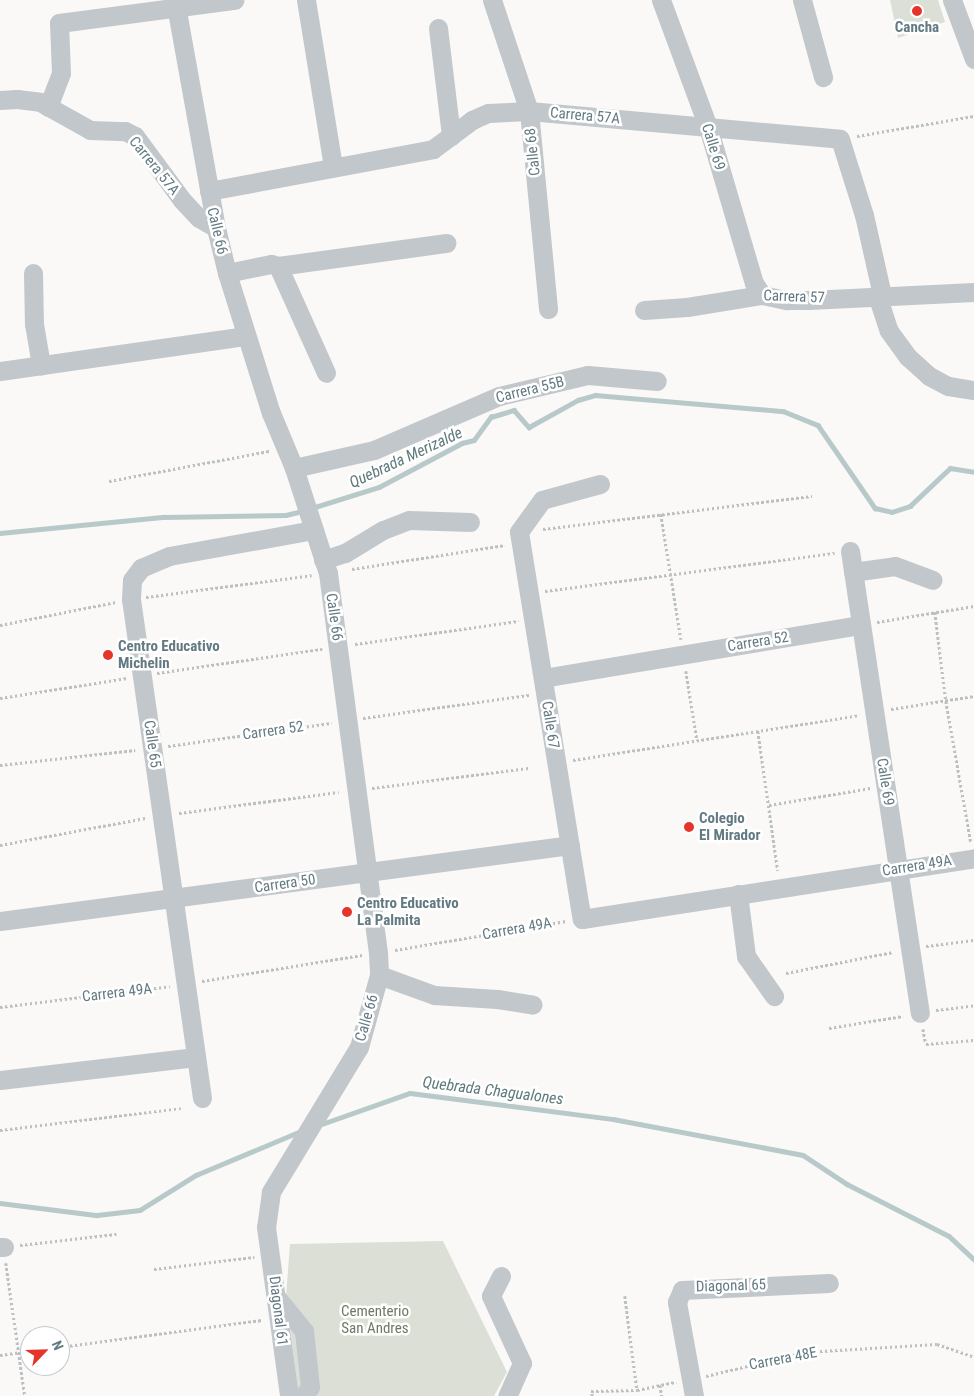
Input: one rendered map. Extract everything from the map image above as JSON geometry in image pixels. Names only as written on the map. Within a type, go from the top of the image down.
[{"type":"street","points":[[48,107],[61,73],[59,23],[175,4],[234,0]]},
{"type":"street","points":[[306,0],[333,167]]},
{"type":"street","name":"Calle 68","points":[[492,0],[529,111],[548,309]]},
{"type":"street","name":"Calle 69","points":[[661,0],[708,127],[754,283],[762,295]]},
{"type":"street","points":[[802,0],[823,77]]},
{"type":"street","points":[[952,0],[974,59]]},
{"type":"street","name":"Calle 66","points":[[175,4],[216,228],[227,273],[246,336],[284,448],[294,468],[326,566],[378,953],[379,975],[359,1047],[302,1146],[271,1192],[266,1227]]},
{"type":"street","points":[[438,28],[451,136]]},
{"type":"street","name":"Carrera 57A","points":[[0,100],[17,98],[48,107],[90,130],[125,131],[135,136],[182,200],[199,218],[216,228]]},
{"type":"street","name":"Carrera 57A","points":[[209,191],[433,149],[472,120],[488,113],[529,111],[840,139]]},
{"type":"street","points":[[840,139],[864,215],[882,294],[880,304],[889,331],[908,357],[943,383],[974,390]]},
{"type":"street","points":[[227,273],[274,265],[446,243]]},
{"type":"street","points":[[274,265],[326,374]]},
{"type":"street","points":[[34,273],[34,324],[41,365]]},
{"type":"street","name":"Carrera 57","points":[[644,310],[687,307],[762,295],[786,300],[809,300],[882,294],[974,292]]},
{"type":"street","points":[[0,371],[246,336]]},
{"type":"street","name":"Carrera 55B","points":[[294,468],[374,450],[499,396],[588,375],[657,381]]},
{"type":"street","points":[[520,537],[542,500],[600,484]]},
{"type":"street","points":[[326,566],[383,530],[409,520],[470,522]]},
{"type":"street","name":"Calle 65","points":[[202,1098],[131,599],[132,580],[141,568],[170,556],[313,529]]},
{"type":"street","name":"Calle 67","points":[[520,537],[582,919]]},
{"type":"street","name":"Calle 69","points":[[850,552],[884,786],[899,869],[920,1013]]},
{"type":"street","points":[[852,572],[895,566],[933,580]]},
{"type":"street","name":"Carrera 52","points":[[544,686],[684,654],[861,625]]},
{"type":"street","name":"Carrera 50","points":[[0,921],[174,900],[368,872],[570,846]]},
{"type":"street","name":"Carrera 49A","points":[[582,919],[974,858]]},
{"type":"street","points":[[738,894],[746,956],[774,996]]},
{"type":"street","points":[[379,975],[434,995],[497,998],[533,1005]]},
{"type":"street","points":[[0,1080],[196,1057]]},
{"type":"street","name":"Diagonal 61","points":[[266,1227],[289,1396]]},
{"type":"street","points":[[501,1276],[491,1296],[522,1363],[507,1396]]},
{"type":"street","name":"Diagonal 65","points":[[693,1388],[677,1302],[682,1290],[829,1282]]},
{"type":"street","points":[[277,1298],[304,1331],[310,1387],[304,1396]]},
{"type":"path","points":[[840,139],[974,116]]},
{"type":"path","points":[[109,481],[284,448]]},
{"type":"path","points":[[0,625],[131,599],[326,566],[661,514],[812,496]]},
{"type":"path","points":[[661,514],[697,740]]},
{"type":"path","points":[[529,593],[671,573],[850,552]]},
{"type":"path","points":[[861,625],[974,606]]},
{"type":"path","points":[[935,612],[946,701],[974,858]]},
{"type":"path","points":[[0,698],[338,646],[533,619]]},
{"type":"path","name":"Carrera 52","points":[[0,766],[152,748],[348,721],[544,686]]},
{"type":"path","points":[[556,763],[974,696]]},
{"type":"path","points":[[758,731],[781,888]]},
{"type":"path","points":[[0,845],[162,815],[529,768]]},
{"type":"path","points":[[769,805],[884,786]]},
{"type":"path","name":"Carrera 49A","points":[[0,1007],[186,984],[582,919]]},
{"type":"path","points":[[786,973],[911,948],[974,940]]},
{"type":"path","points":[[830,1028],[974,1005]]},
{"type":"path","points":[[926,1044],[974,1040]]},
{"type":"path","points":[[0,1130],[181,1108]]},
{"type":"path","points":[[0,1355],[20,1353],[2,1247],[116,1234]]},
{"type":"path","points":[[154,1268],[270,1255]]},
{"type":"path","points":[[625,1296],[637,1390]]},
{"type":"path","points":[[70,1346],[278,1318]]},
{"type":"path","name":"Carrera 48E","points":[[592,1396],[591,1391],[637,1390],[660,1385],[693,1388],[806,1352],[937,1344],[974,1357]]},
{"type":"path","points":[[23,1376],[25,1396]]},
{"type":"path","points":[[660,1385],[662,1396]]},
{"type":"green space","name":"Cancha","points":[[890,0],[938,0],[945,22],[898,38]]},
{"type":"green space","name":"Cementerio San Andres","points":[[443,1241],[507,1372],[494,1396],[299,1396],[286,1297],[290,1244]]},
{"type":"waterway","name":"Quebrada Merizalde","points":[[312,508],[379,487],[462,443],[474,440],[491,417],[514,410],[529,427],[578,400],[595,395],[783,411],[818,425],[875,508],[892,512],[910,506],[950,468],[974,472]]},
{"type":"waterway","name":"Quebrada Merizalde","points":[[0,533],[164,517],[286,515],[302,511]]},
{"type":"waterway","name":"Quebrada Chagualones","points":[[319,1125],[410,1093],[613,1119],[803,1155],[847,1184],[949,1236],[974,1259]]},
{"type":"waterway","name":"Quebrada Chagualones","points":[[0,1203],[97,1215],[140,1210],[196,1175],[299,1132]]},
{"type":"place","name":"Cancha","points":[[917,11]]},
{"type":"place","name":"Centro Educativo Michelin","points":[[108,655]]},
{"type":"place","name":"Colegio El Mirador","points":[[689,827]]},
{"type":"place","name":"Centro Educativo La Palmita","points":[[347,912]]}]
